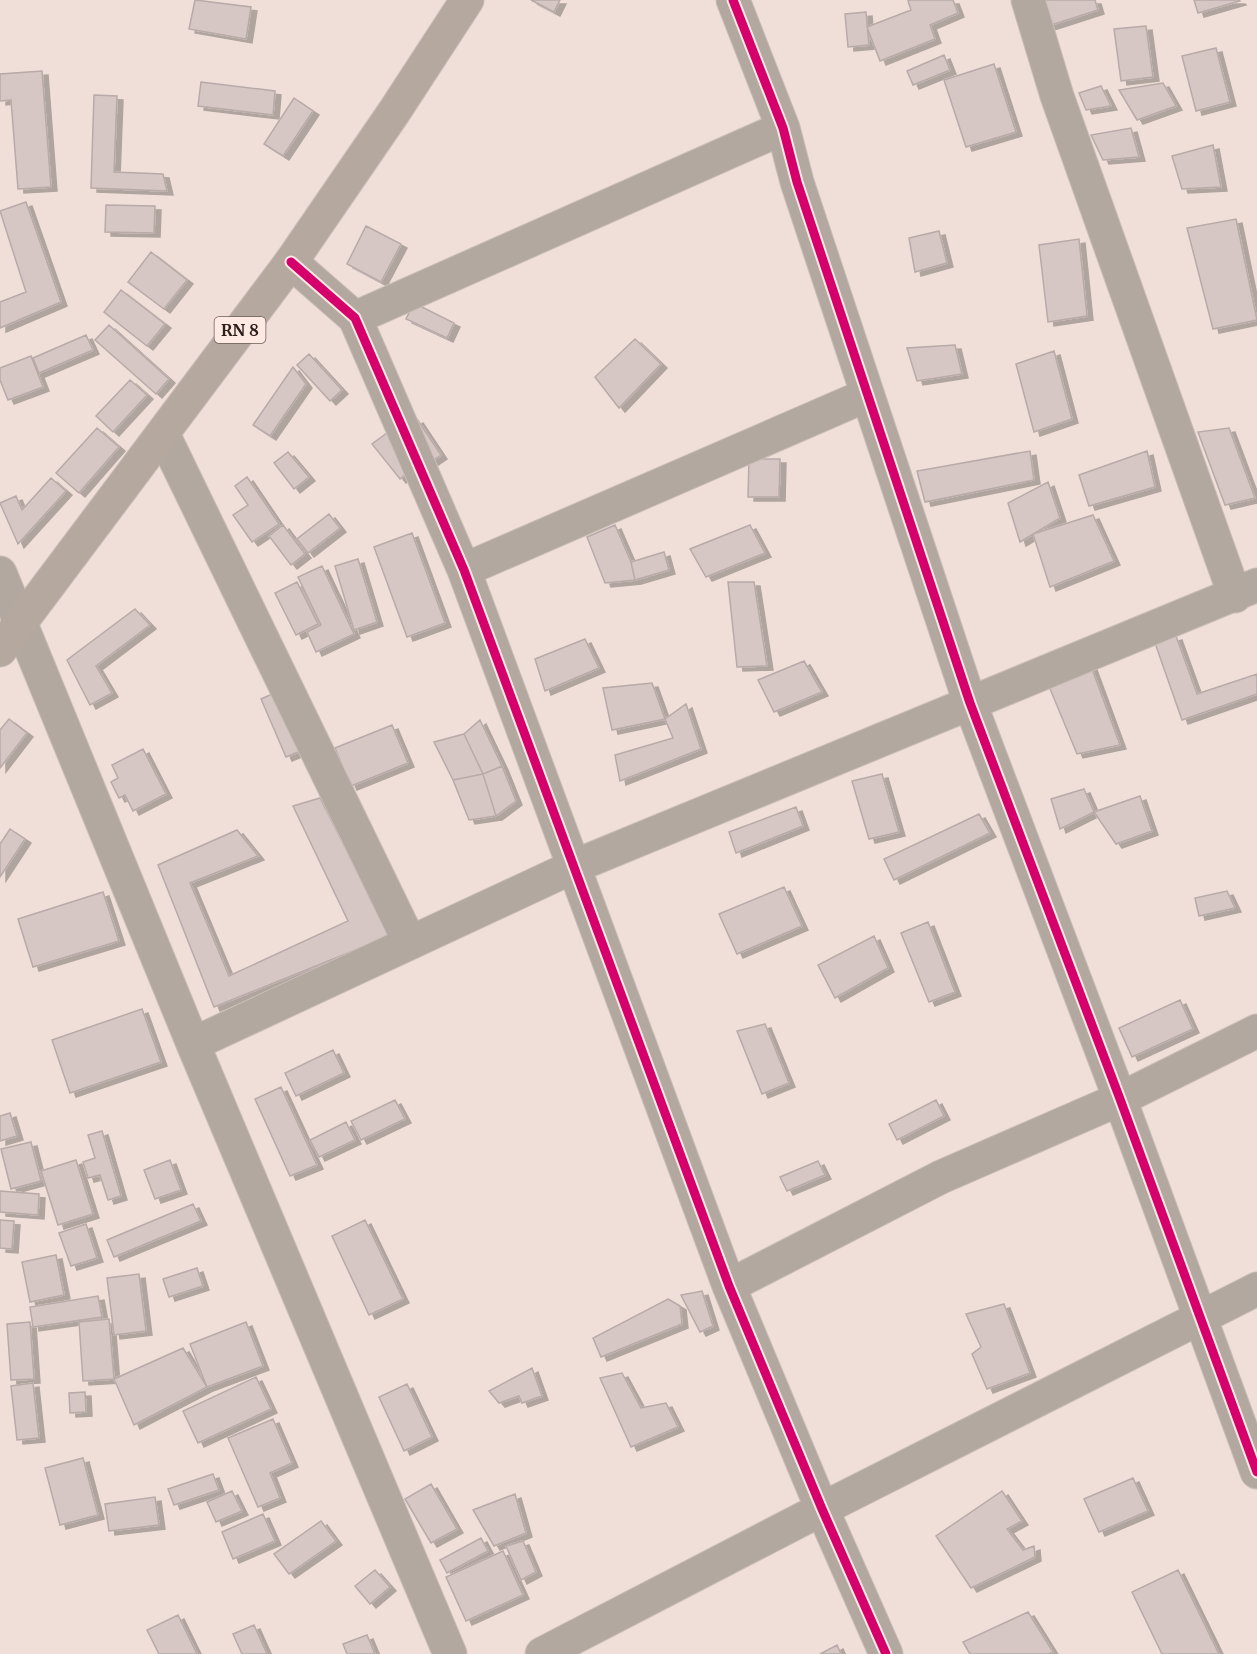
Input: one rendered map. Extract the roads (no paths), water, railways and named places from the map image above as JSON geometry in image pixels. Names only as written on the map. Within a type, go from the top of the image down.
[{"type":"main road","name":"RN 8","points":[[0,650],[291,262],[394,112],[467,0]]},
{"type":"street","points":[[733,0],[783,128],[796,182],[970,703],[1257,1472]]},
{"type":"street","points":[[193,1044],[575,866],[1246,590],[1057,96],[1028,0]]},
{"type":"street","points":[[355,318],[783,128]]},
{"type":"street","points":[[291,262],[355,318],[464,570],[729,1286],[822,1509],[886,1654]]},
{"type":"street","points":[[464,570],[867,395]]},
{"type":"street","points":[[163,434],[410,944]]},
{"type":"street","points":[[0,573],[193,1044],[450,1654]]},
{"type":"street","points":[[729,1286],[941,1177],[1119,1099],[1257,1031]]},
{"type":"street","points":[[542,1654],[822,1509],[1257,1290]]}]
